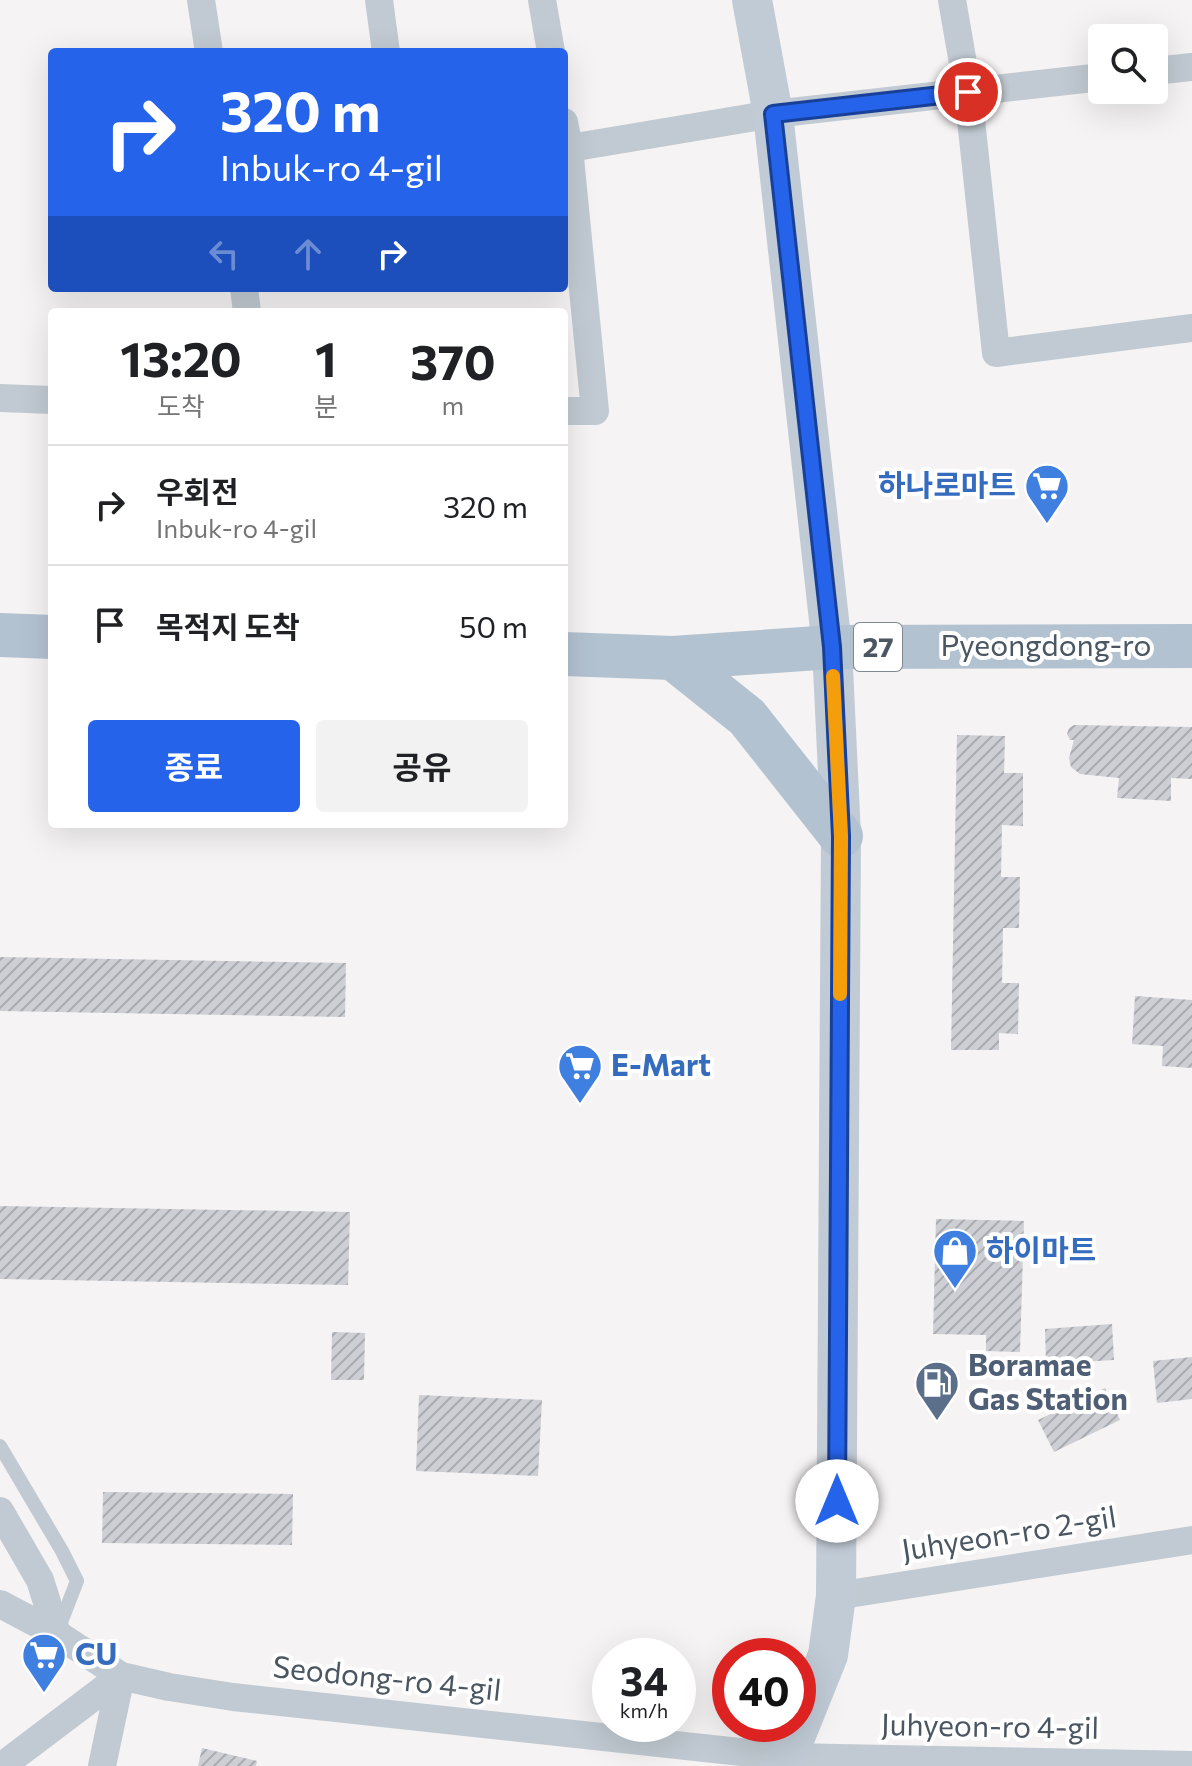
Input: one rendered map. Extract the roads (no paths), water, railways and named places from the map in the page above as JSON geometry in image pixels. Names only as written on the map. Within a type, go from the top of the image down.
[{"type":"main road","points":[[0,635],[48,637]]},
{"type":"main road","name":"Pyeongdong-ro","points":[[568,654],[673,658],[832,647],[1192,646]]},
{"type":"main road","points":[[673,658],[747,717],[841,836]]},
{"type":"street","points":[[201,0],[208,48]]},
{"type":"street","points":[[379,0],[385,48]]},
{"type":"street","points":[[542,0],[550,48]]},
{"type":"street","points":[[752,0],[773,114],[832,647],[841,836],[836,1596],[828,1655],[783,1762]]},
{"type":"street","points":[[952,0],[968,92],[996,353],[1192,328]]},
{"type":"street","points":[[1168,70],[1192,67]]},
{"type":"street","points":[[568,140],[1088,79]]},
{"type":"street","points":[[568,159],[595,411],[568,411]]},
{"type":"street","points":[[0,398],[48,400]]},
{"type":"street","points":[[0,1511],[40,1580],[57,1634]]},
{"type":"street","name":"Juhyeon-ro 2-gil","points":[[836,1596],[1192,1540]]},
{"type":"street","name":"Seodong-ro 4-gil","points":[[0,1604],[57,1634],[121,1676],[169,1687],[783,1762]]},
{"type":"street","points":[[2,1766],[121,1676]]},
{"type":"street","points":[[102,1766],[121,1676]]},
{"type":"street","name":"Juhyeon-ro 4-gil","points":[[783,1762],[1192,1765]]},
{"type":"lane","points":[[0,1446],[77,1581],[57,1634]]},
{"type":"place","name":"하나로마트","points":[[1047,525]]},
{"type":"place","name":"E-Mart","points":[[580,1105]]},
{"type":"place","name":"하이마트","points":[[955,1290]]},
{"type":"place","name":"Boramae Gas Station","points":[[937,1422]]},
{"type":"place","name":"CU","points":[[44,1694]]}]
